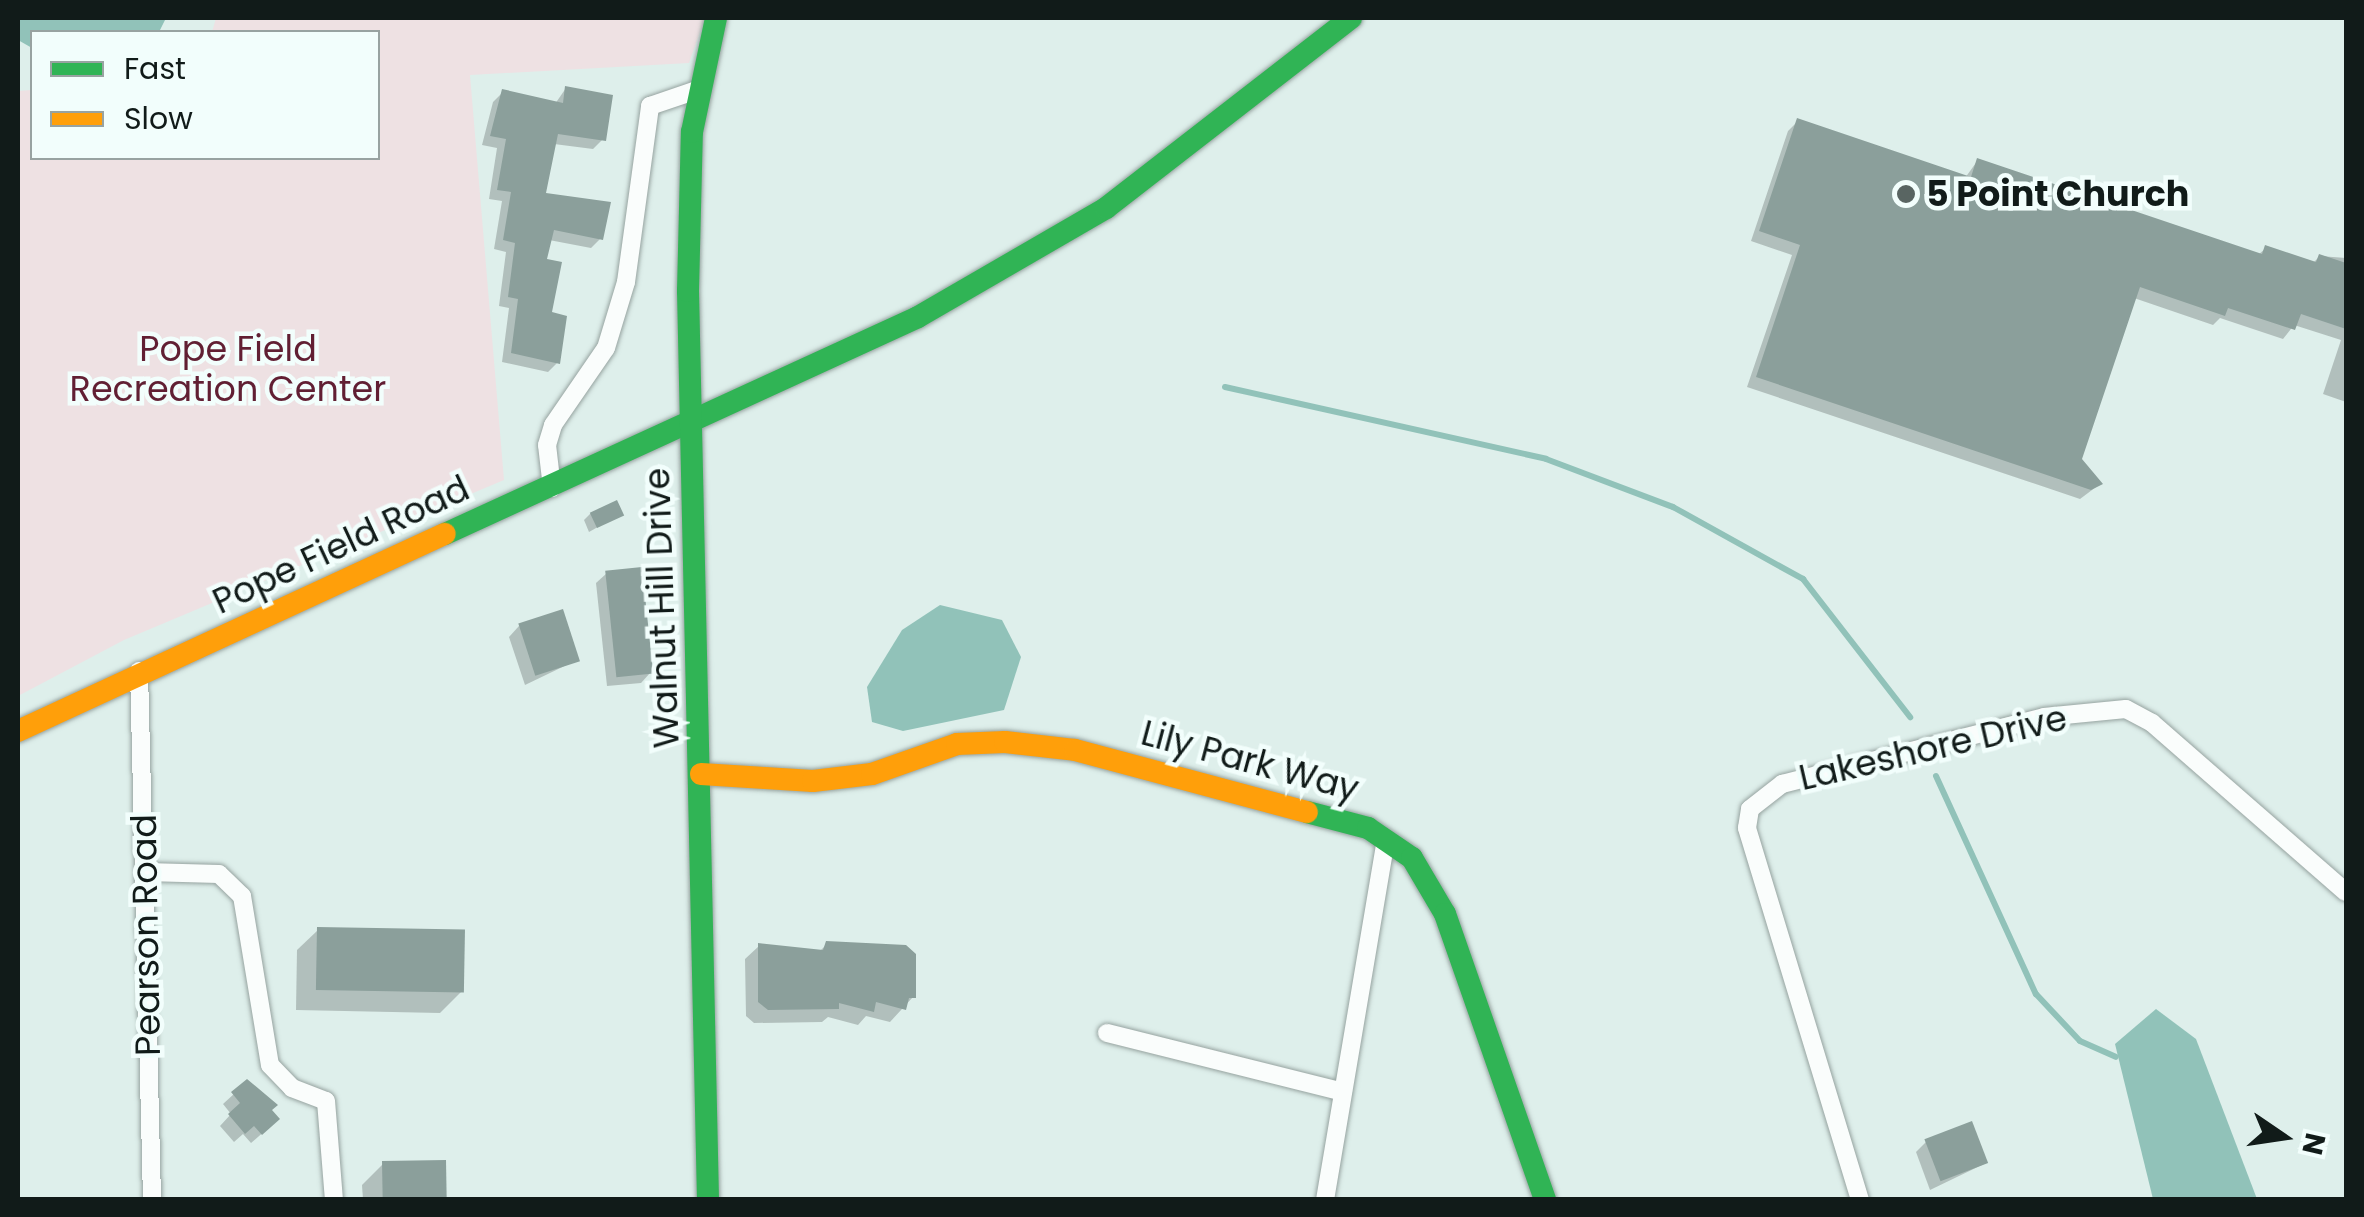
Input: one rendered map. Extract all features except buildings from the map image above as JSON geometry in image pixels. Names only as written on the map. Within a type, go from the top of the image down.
[{"type":"street","name":"Walnut Hill Drive","points":[[708,1200],[688,275],[697,90],[716,18]]},
{"type":"street","name":"Pope Field Road","points":[[18,732],[139,670],[552,488],[692,417],[918,317],[1106,208],[1351,18]]},
{"type":"street","points":[[552,488],[550,435],[606,348],[626,282],[650,106],[697,90]]},
{"type":"street","name":"Pearson Road","points":[[139,670],[152,1200]]},
{"type":"street","name":"Lakeshore Drive","points":[[1860,1200],[1746,828],[1750,809],[1782,784],[2044,717],[2126,710],[2152,722],[2346,892]]},
{"type":"street","name":"Lily Park Way","points":[[701,774],[813,781],[872,774],[957,744],[1005,742],[1075,750],[1368,828],[1412,858],[1445,914],[1545,1200]]},
{"type":"street","points":[[1325,1200],[1386,841]]},
{"type":"street","points":[[146,872],[218,874],[242,896],[270,1066],[292,1088],[320,1096],[331,1114],[334,1200]]},
{"type":"street","points":[[1107,1034],[1343,1092]]},
{"type":"green space","name":"Pope Field Recreation Center","points":[[216,18],[705,18],[689,63],[470,75],[504,480],[124,640],[18,696],[18,91],[30,90],[30,160],[380,160],[380,30],[213,30]]},
{"type":"shaded area","points":[[18,18],[166,18],[160,30],[30,30],[30,47],[18,40]]},
{"type":"shaded area","points":[[940,605],[1002,620],[1021,657],[1004,710],[903,731],[872,722],[867,687],[902,630]]},
{"type":"shaded area","points":[[2156,1009],[2196,1039],[2257,1199],[2153,1199],[2115,1044]]},
{"type":"waterway","points":[[1225,387],[1546,459],[1673,507],[1803,579],[1910,717]]},
{"type":"waterway","points":[[1936,776],[2036,994],[2080,1041],[2116,1057]]},
{"type":"traffic: fast","points":[[708,1200],[688,291],[692,132],[716,18]]},
{"type":"traffic: fast","points":[[445,534],[918,317],[1106,208],[1351,18]]},
{"type":"traffic: fast","points":[[1307,812],[1368,828],[1412,858],[1445,914],[1545,1200]]},
{"type":"traffic: slow","points":[[18,731],[445,534]]},
{"type":"traffic: slow","points":[[701,774],[813,781],[872,774],[957,744],[1005,742],[1075,750],[1307,812]]},
{"type":"place","name":"5 Point Church","points":[[1906,194]]}]
